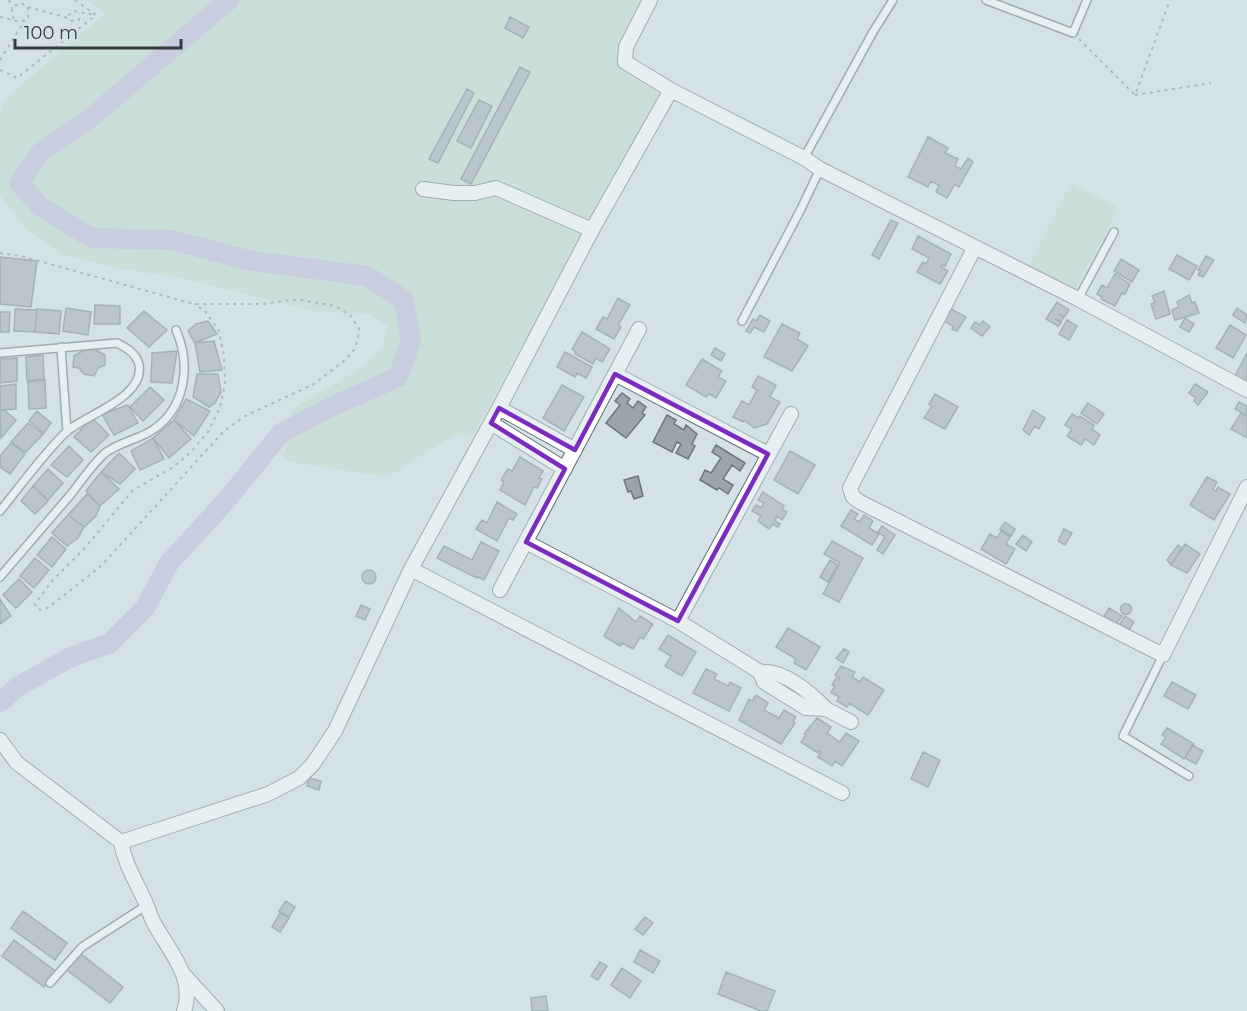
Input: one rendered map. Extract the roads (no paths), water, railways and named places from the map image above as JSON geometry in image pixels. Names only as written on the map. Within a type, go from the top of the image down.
[{"type":"street","points":[[650,0],[626,46],[625,62],[671,90],[804,158],[820,169],[1078,299],[1247,390]]},
{"type":"street","points":[[121,842],[159,828],[234,806],[284,787],[299,778],[313,764],[335,731],[411,569],[592,230],[671,90]]},
{"type":"street","points":[[423,189],[475,193],[496,188],[592,230]]},
{"type":"street","points":[[975,247],[850,489],[853,497],[1163,655],[1247,488]]},
{"type":"street","points":[[500,590],[639,329]]},
{"type":"street","points":[[615,374],[768,454]]},
{"type":"street","points":[[499,408],[575,450]]},
{"type":"street","points":[[678,621],[791,414]]},
{"type":"street","points":[[490,423],[565,469]]},
{"type":"street","points":[[526,542],[678,621],[760,672],[764,682],[806,708],[826,709],[851,722]]},
{"type":"street","points":[[411,569],[842,793]]},
{"type":"street","points":[[0,740],[17,763],[121,842],[128,867],[153,922],[183,973],[217,1011]]},
{"type":"street","points":[[183,973],[187,1002],[183,1011]]},
{"type":"lane","points":[[804,158],[893,0]]},
{"type":"lane","points":[[986,0],[1073,33],[1088,0]]},
{"type":"lane","points":[[742,321],[820,169]]},
{"type":"lane","points":[[1078,299],[1114,232]]},
{"type":"lane","points":[[0,577],[105,453],[153,430],[174,408],[181,392],[185,371],[184,350],[176,330]]},
{"type":"lane","points":[[0,353],[117,344],[134,353],[140,369],[136,385],[127,394],[67,432],[0,511]]},
{"type":"lane","points":[[62,347],[67,432]]},
{"type":"lane","points":[[1163,655],[1123,736],[1189,776]]},
{"type":"lane","points":[[50,983],[82,947],[147,905]]},
{"type":"waterway","points":[[0,702],[19,686],[69,658],[110,643],[145,608],[169,563],[225,502],[281,433],[331,407],[398,377],[411,341],[404,300],[367,276],[252,261],[171,240],[92,238],[41,207],[19,183],[41,152],[88,120],[229,0]]}]
